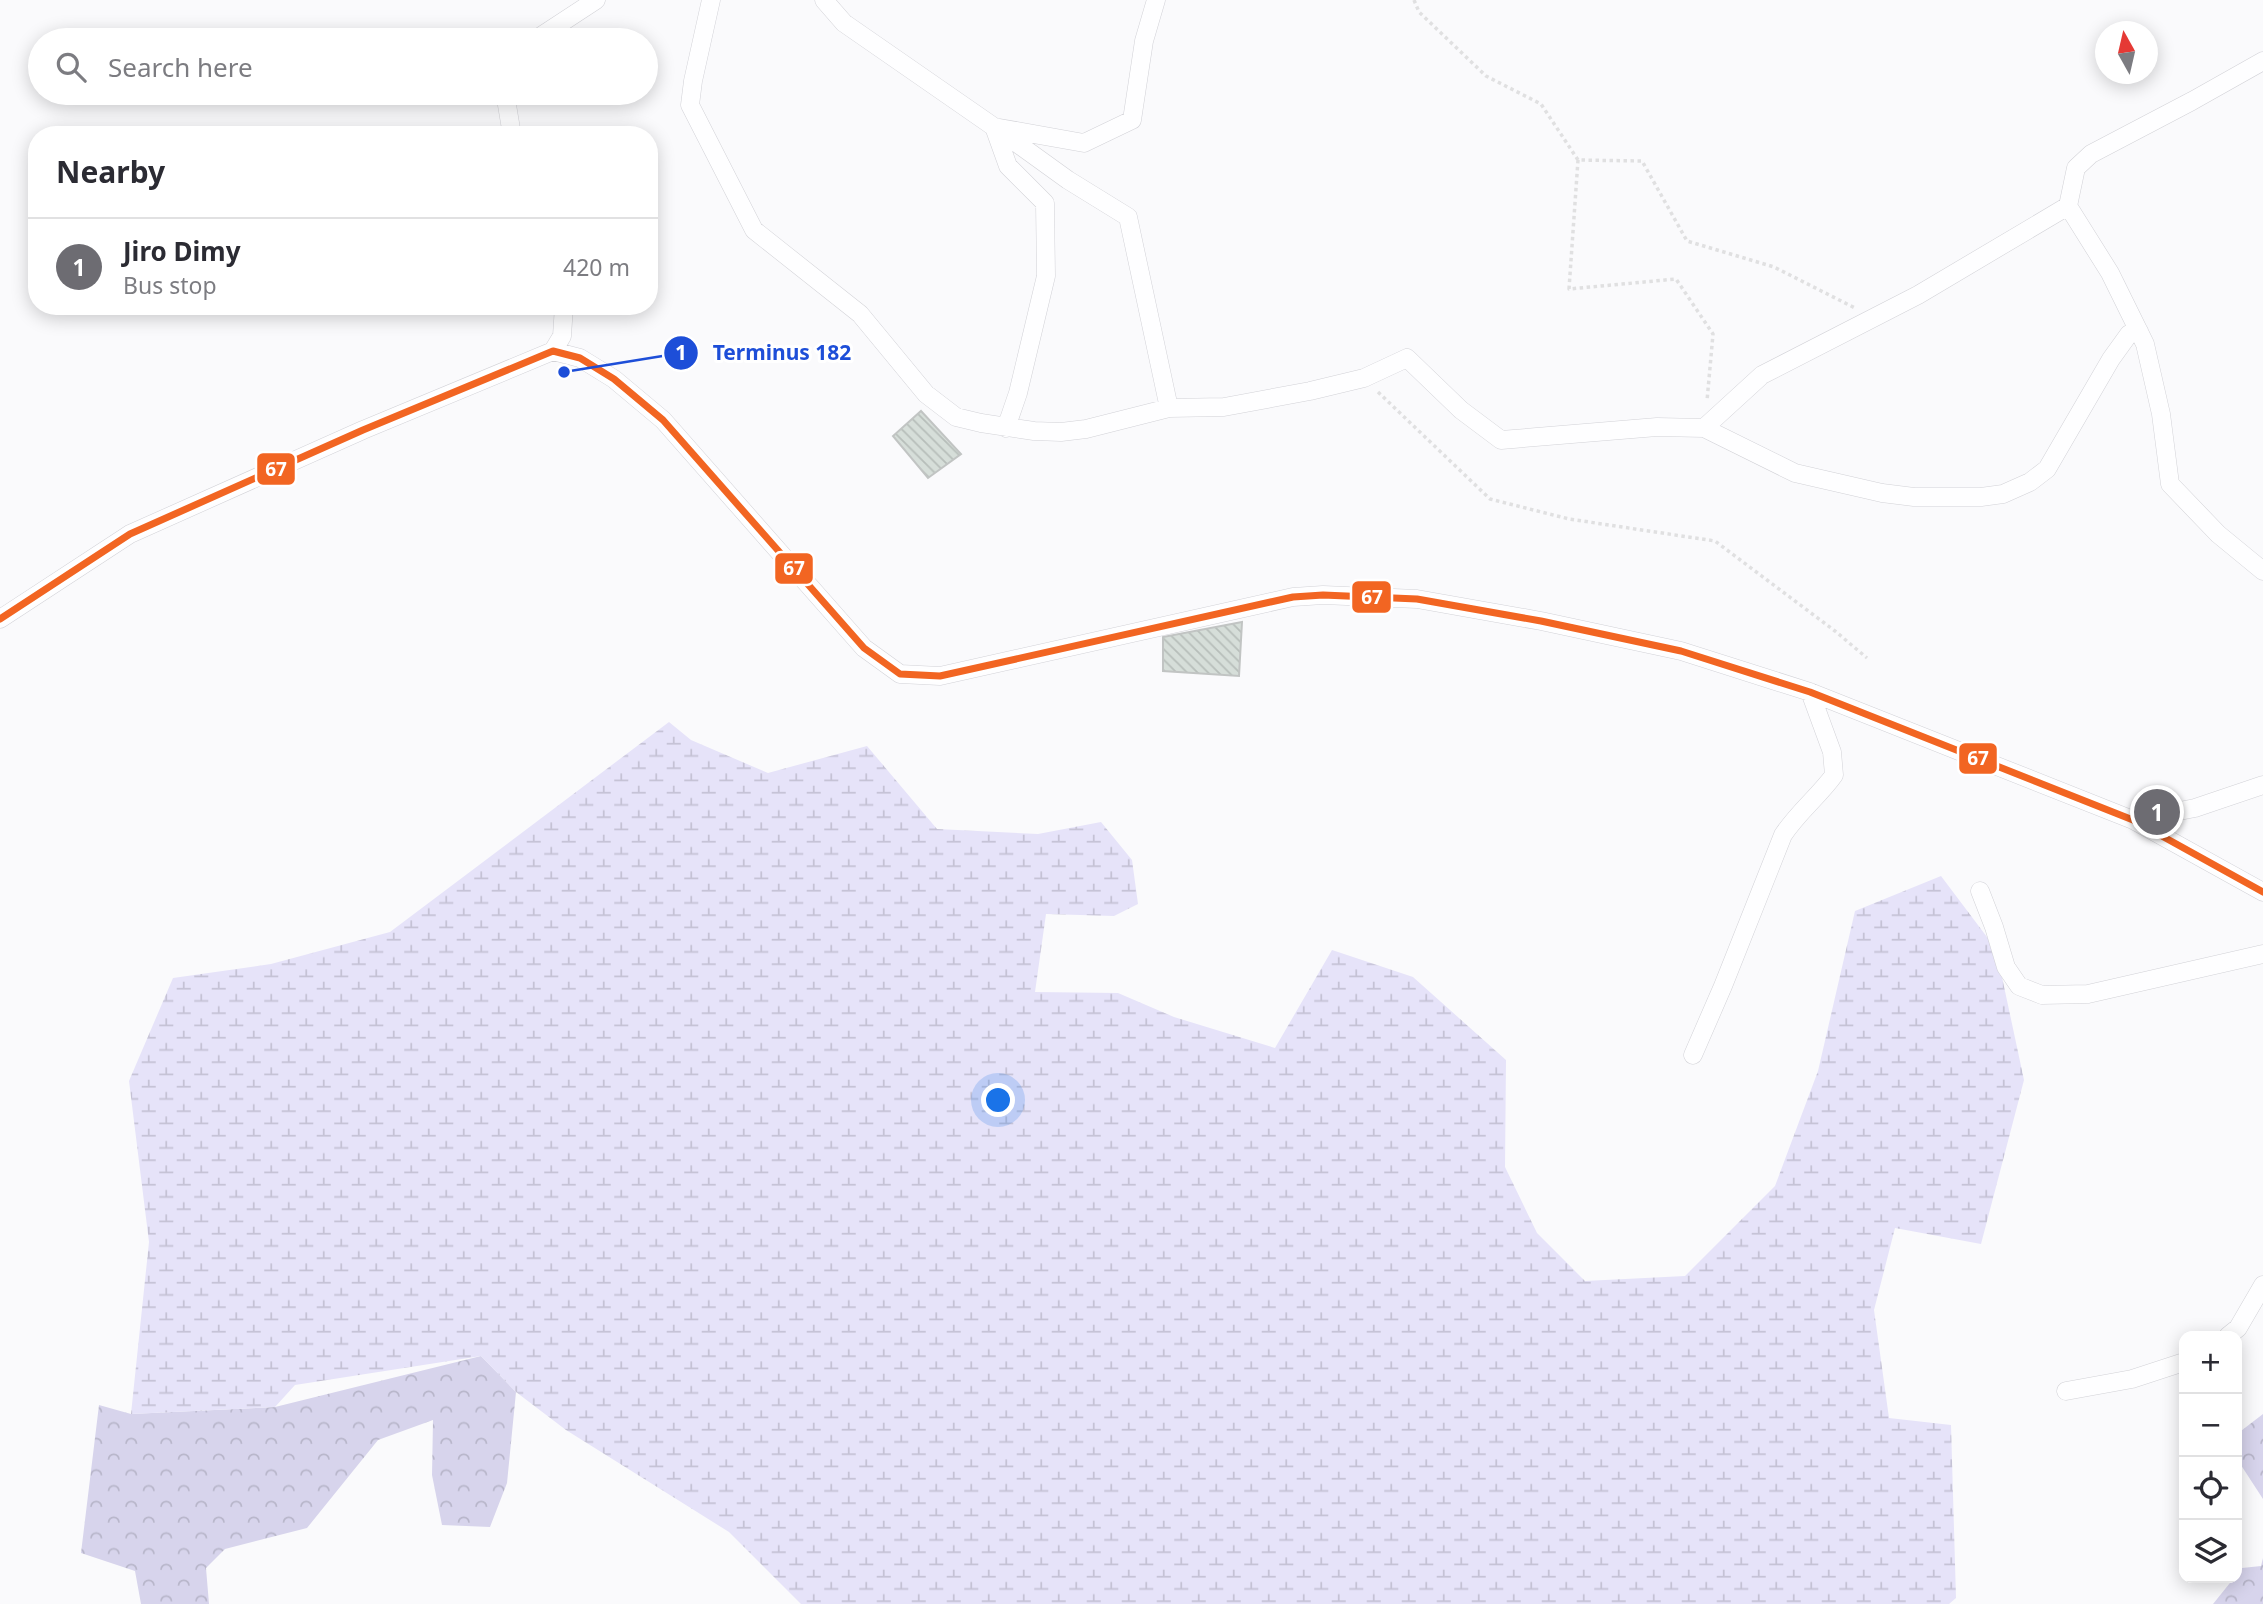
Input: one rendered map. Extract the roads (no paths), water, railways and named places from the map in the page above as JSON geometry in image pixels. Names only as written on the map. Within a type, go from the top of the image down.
[{"type":"street","points":[[553,28],[596,0]]},
{"type":"street","points":[[711,0],[690,105],[754,230],[860,314],[926,394],[956,417],[1006,428],[1061,432],[1086,429],[1169,408],[1224,407],[1364,378],[1407,358],[1461,410],[1501,440],[1657,427],[1704,428],[1795,473],[1882,493],[1981,496],[2003,494],[2030,482],[2047,469],[2111,359],[2129,334],[2139,331]]},
{"type":"street","points":[[824,0],[844,23],[1068,180],[1128,217],[1169,408]]},
{"type":"street","points":[[995,127],[1084,143],[1132,120],[1144,41],[1156,0]]},
{"type":"street","points":[[2263,61],[2192,102],[2091,154],[2076,169],[2068,206],[2110,272],[2145,344],[2161,414],[2170,484],[2218,534],[2263,571]]},
{"type":"street","points":[[507,105],[510,126]]},
{"type":"street","points":[[995,127],[1008,166],[1045,203],[1046,276],[1018,393],[1006,428]]},
{"type":"street","points":[[1704,428],[1762,375],[1918,295],[2068,206]]},
{"type":"street","points":[[0,619],[130,534],[363,430],[553,351],[562,336],[563,315]]},
{"type":"street","points":[[553,351],[580,358],[614,379],[663,420],[864,648],[900,674],[940,676],[1293,597],[1322,594],[1417,599],[1541,621],[1681,651],[1810,692],[2133,820],[2263,891]]},
{"type":"street","points":[[1693,1055],[1783,835],[1835,774],[1832,752],[1810,692]]},
{"type":"street","points":[[2133,820],[2195,808],[2263,785]]},
{"type":"street","points":[[1980,891],[2006,967],[2020,986],[2042,995],[2088,994],[2263,954]]},
{"type":"street","points":[[2234,1331],[2263,1285]]},
{"type":"street","points":[[2066,1391],[2132,1379],[2179,1364]]},
{"type":"place","name":"Terminus 182","points":[[564,372]]},
{"type":"place","name":"Jiro Dimy","points":[[2157,812]]}]
